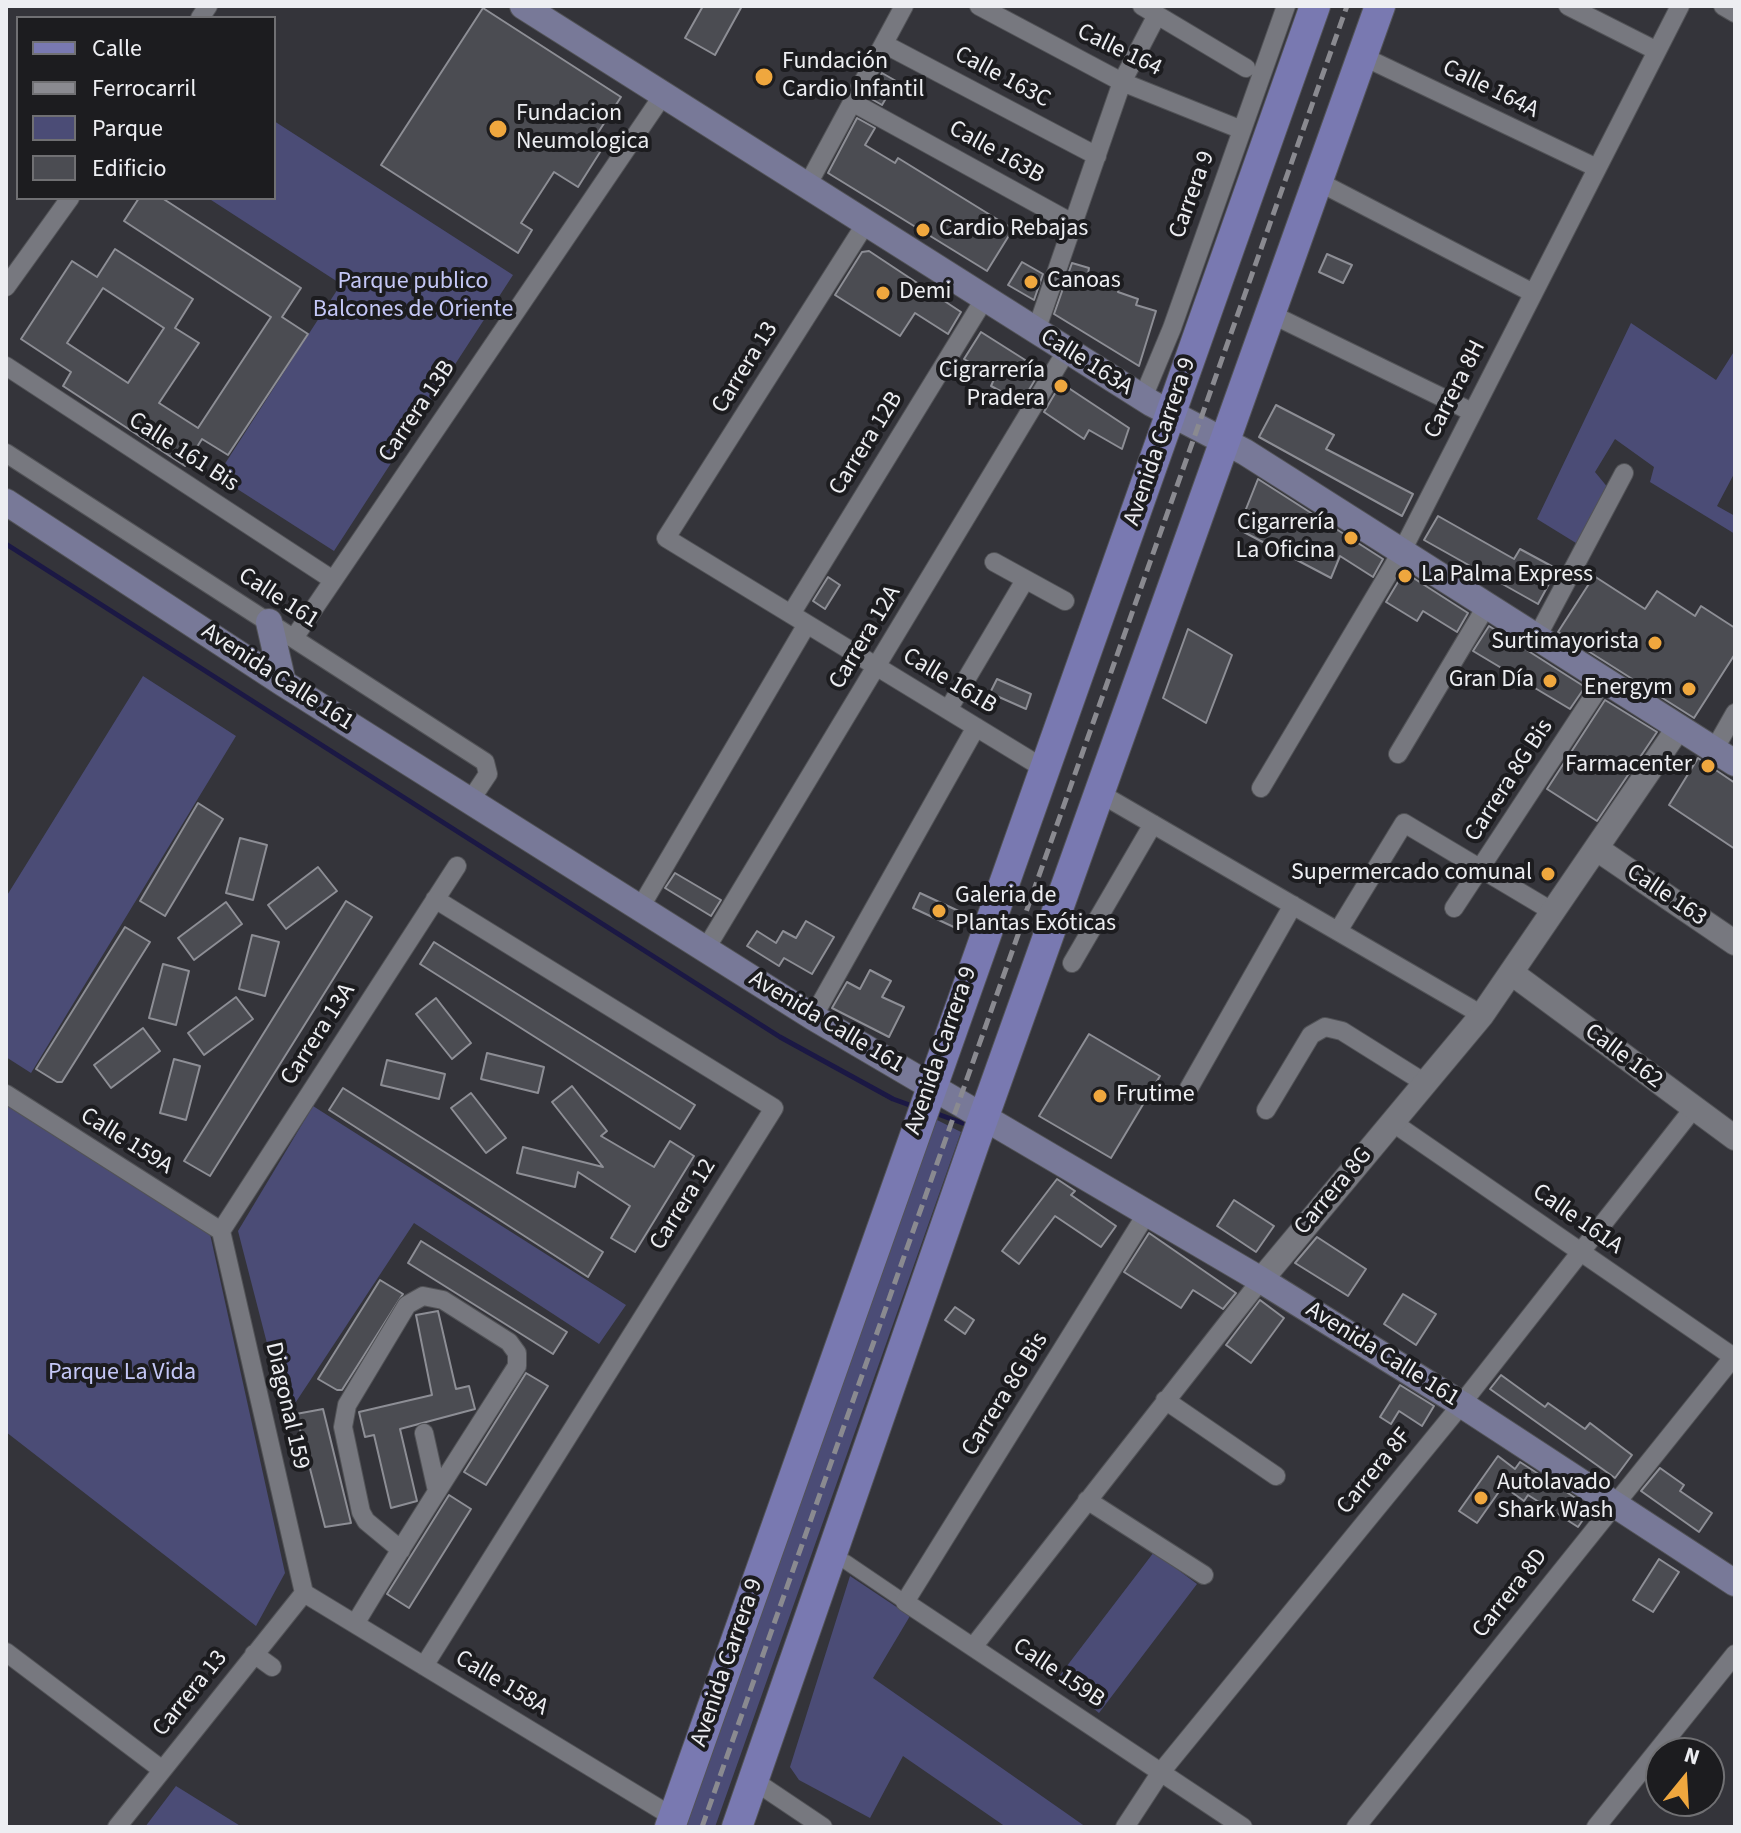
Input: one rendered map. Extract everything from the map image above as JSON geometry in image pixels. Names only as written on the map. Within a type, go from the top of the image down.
[{"type":"main road","name":"Calle 163A","points":[[523,6],[1036,331],[1171,414],[1224,440],[1725,756]]},
{"type":"main road","points":[[1298,6],[1301,45]]},
{"type":"main road","name":"Avenida Carrera 9","points":[[672,1822],[930,1086],[1315,6]]},
{"type":"main road","points":[[737,1827],[983,1117],[1101,794],[1380,6]]},
{"type":"main road","name":"Avenida Calle 161","points":[[6,502],[283,683],[705,950],[813,1017],[1261,1280],[1461,1404],[1735,1583]]},
{"type":"main road","points":[[269,622],[283,683]]},
{"type":"street","points":[[807,186],[904,6]]},
{"type":"street","name":"Calle 164","points":[[979,6],[1122,82],[1242,130]]},
{"type":"street","name":"Carrera 9","points":[[1137,394],[1147,388],[1172,328],[1286,6]]},
{"type":"street","points":[[1568,6],[1657,51]]},
{"type":"street","name":"Carrera 8H","points":[[1261,788],[1402,551],[1680,6]]},
{"type":"street","points":[[1723,6],[1735,13]]},
{"type":"street","points":[[1036,331],[1150,10],[1246,68]]},
{"type":"street","name":"Calle 163C","points":[[884,44],[1097,156]]},
{"type":"street","name":"Calle 164A","points":[[1362,56],[1597,168]]},
{"type":"street","name":"Carrera 13B","points":[[294,638],[663,95]]},
{"type":"street","name":"Calle 163B","points":[[852,102],[1074,224]]},
{"type":"street","points":[[1317,181],[1533,293]]},
{"type":"street","points":[[6,287],[69,200]]},
{"type":"street","name":"Carrera 13","points":[[666,538],[866,223]]},
{"type":"street","name":"Carrera 12B","points":[[791,614],[985,298]]},
{"type":"street","points":[[1269,313],[1472,412]]},
{"type":"street","name":"Carrera 12A","points":[[705,950],[1067,350]]},
{"type":"street","name":"Calle 161 Bis","points":[[6,366],[333,580]]},
{"type":"street","name":"Calle 161","points":[[6,453],[485,762],[488,774],[470,801]]},
{"type":"street","points":[[1537,637],[1624,473]]},
{"type":"street","name":"Calle 161B","points":[[666,538],[1043,768]]},
{"type":"street","points":[[994,562],[1065,601]]},
{"type":"street","points":[[948,710],[1025,580]]},
{"type":"street","points":[[1398,754],[1487,605]]},
{"type":"street","points":[[640,908],[807,624]]},
{"type":"street","name":"Carrera 8G Bis","points":[[1454,908],[1604,680]]},
{"type":"street","points":[[1725,756],[1735,713]]},
{"type":"street","points":[[813,1017],[976,727]]},
{"type":"street","name":"Carrera 8G","points":[[973,1647],[1261,1280],[1482,1015],[1555,913],[1679,727]]},
{"type":"street","points":[[1101,794],[1482,1015]]},
{"type":"street","points":[[1338,931],[1404,823],[1555,913]]},
{"type":"street","points":[[1072,963],[1153,824]]},
{"type":"street","name":"Calle 163","points":[[1597,849],[1735,943]]},
{"type":"street","name":"Carrera 13A","points":[[221,1231],[457,866]]},
{"type":"street","name":"Carrera 12","points":[[424,1666],[774,1108],[435,899]]},
{"type":"street","points":[[1189,1088],[1293,905]]},
{"type":"street","name":"Calle 162","points":[[1513,974],[1735,1138]]},
{"type":"street","points":[[1266,1110],[1311,1035],[1325,1027],[1342,1031],[1425,1083]]},
{"type":"street","name":"Calle 159A","points":[[6,1094],[221,1231]]},
{"type":"street","name":"Carrera 8F","points":[[1125,1827],[1161,1772],[1461,1404],[1693,1109]]},
{"type":"street","name":"Calle 161A","points":[[1392,1122],[1734,1357]]},
{"type":"street","name":"Carrera 8G Bis","points":[[905,1602],[1147,1213]]},
{"type":"street","name":"Diagonal 159","points":[[221,1231],[304,1593]]},
{"type":"street","points":[[355,1624],[517,1366],[517,1353],[509,1342],[443,1300],[423,1296],[407,1305],[399,1317],[347,1405],[343,1427],[361,1512],[366,1521],[401,1550]]},
{"type":"street","name":"Carrera 8D","points":[[1356,1827],[1734,1357]]},
{"type":"street","points":[[1165,1400],[1276,1476]]},
{"type":"street","points":[[424,1433],[437,1491]]},
{"type":"street","points":[[1087,1500],[1204,1575]]},
{"type":"street","name":"Calle 159B","points":[[846,1562],[1243,1827]]},
{"type":"street","name":"Carrera 13","points":[[117,1827],[304,1593]]},
{"type":"street","name":"Calle 158A","points":[[304,1593],[672,1822]]},
{"type":"street","points":[[6,1652],[161,1769]]},
{"type":"street","points":[[254,1654],[272,1667]]},
{"type":"street","points":[[1596,1827],[1735,1654]]},
{"type":"street","points":[[753,1780],[818,1825]]},
{"type":"green space","name":"Parque publico Balcones de Oriente","points":[[276,122],[513,275],[334,551],[217,476],[341,284],[211,200],[276,200]]},
{"type":"green space","points":[[1631,323],[1716,380],[1735,350],[1735,472],[1717,506],[1735,516],[1735,534],[1650,482],[1654,467],[1615,439],[1595,472],[1609,489],[1576,543],[1537,519]]},
{"type":"green space","points":[[143,676],[236,736],[31,1073],[6,1057],[6,897]]},
{"type":"green space","name":"Parque La Vida","points":[[6,1104],[210,1234],[285,1573],[256,1626],[6,1432]]},
{"type":"green space","points":[[313,1106],[626,1305],[599,1344],[414,1223],[286,1417],[238,1231]]},
{"type":"green space","points":[[935,1119],[961,1132],[715,1827],[683,1827]]},
{"type":"green space","points":[[1154,1552],[1197,1584],[1099,1713],[1057,1679]]},
{"type":"green space","points":[[850,1576],[910,1616],[873,1678],[1086,1827],[1006,1827],[903,1756],[870,1818],[799,1780],[790,1767]]},
{"type":"green space","points":[[176,1786],[242,1827],[145,1827]]},
{"type":"building","points":[[703,6],[742,6],[715,55],[685,38]]},
{"type":"building","name":"Fundacion Neumologica","points":[[483,8],[621,97],[592,142],[602,149],[578,187],[554,172],[521,223],[532,230],[518,253],[381,165]]},
{"type":"building","points":[[882,73],[896,81],[882,105],[868,97]]},
{"type":"building","points":[[857,118],[875,128],[865,145],[895,163],[898,158],[1013,229],[987,271],[828,173]]},
{"type":"building","points":[[138,200],[165,200],[301,288],[282,317],[308,334],[228,455],[202,439],[185,466],[63,386],[71,372],[21,339],[72,261],[97,277],[115,249],[193,299],[175,328],[199,343],[159,403],[198,428],[271,317],[124,221]],"holes":[[[103,288],[164,328],[128,383],[67,343]]]},
{"type":"building","points":[[869,251],[961,312],[948,334],[915,313],[900,336],[835,295],[862,252]]},
{"type":"building","points":[[1327,254],[1352,265],[1343,283],[1319,272]]},
{"type":"building","name":"Canoas","points":[[1022,262],[1043,274],[1034,300],[1008,285]]},
{"type":"building","points":[[1072,263],[1089,268],[1088,274],[1119,288],[1118,292],[1138,299],[1136,305],[1156,311],[1139,366],[1054,314]]},
{"type":"building","points":[[981,332],[1041,370],[1024,398],[1016,393],[1013,398],[991,386],[995,377],[964,359]]},
{"type":"building","points":[[1061,383],[1129,428],[1122,449],[1089,430],[1084,439],[1044,412]]},
{"type":"building","points":[[1276,405],[1334,435],[1326,449],[1413,494],[1402,516],[1259,437]]},
{"type":"building","points":[[1258,479],[1383,559],[1373,577],[1340,556],[1331,578],[1238,529]]},
{"type":"building","points":[[1438,516],[1514,559],[1520,549],[1557,569],[1538,604],[1424,540]]},
{"type":"building","points":[[1404,572],[1468,613],[1457,632],[1423,611],[1417,621],[1386,602]]},
{"type":"building","name":"Surtimayorista","points":[[1594,576],[1645,609],[1657,591],[1695,616],[1701,606],[1735,628],[1735,654],[1694,718],[1558,632]]},
{"type":"building","points":[[828,577],[840,585],[825,609],[813,601]]},
{"type":"building","points":[[1489,626],[1585,687],[1570,709],[1473,651]]},
{"type":"building","points":[[1188,629],[1232,655],[1206,723],[1163,698]]},
{"type":"building","points":[[997,679],[1031,694],[1026,709],[990,693]]},
{"type":"building","points":[[1605,700],[1657,732],[1597,821],[1547,789]]},
{"type":"building","points":[[1698,758],[1735,783],[1735,849],[1669,805]]},
{"type":"building","points":[[198,803],[223,819],[165,916],[140,901]]},
{"type":"building","points":[[240,838],[267,845],[253,900],[226,893]]},
{"type":"building","points":[[318,867],[337,891],[286,929],[268,905]]},
{"type":"building","points":[[675,873],[721,900],[711,916],[665,888]]},
{"type":"building","name":"Galeria de Plantas Exóticas","points":[[920,893],[965,914],[958,929],[913,908]]},
{"type":"building","points":[[346,901],[372,917],[210,1176],[184,1161]]},
{"type":"building","points":[[226,902],[242,924],[194,960],[178,938]]},
{"type":"building","points":[[806,921],[834,937],[812,974],[784,958],[779,966],[747,946],[757,931],[776,943],[783,931],[796,938]]},
{"type":"building","points":[[125,927],[150,942],[62,1082],[57,1082],[36,1069]]},
{"type":"building","points":[[252,935],[279,942],[265,996],[239,989]]},
{"type":"building","points":[[434,942],[695,1105],[680,1129],[420,964]]},
{"type":"building","points":[[163,964],[189,971],[176,1025],[149,1018]]},
{"type":"building","points":[[870,970],[891,981],[882,997],[904,1007],[889,1037],[832,1008],[847,982],[860,989]]},
{"type":"building","points":[[236,997],[253,1019],[204,1055],[188,1033]]},
{"type":"building","points":[[436,998],[471,1043],[452,1059],[416,1014]]},
{"type":"building","points":[[143,1028],[160,1051],[111,1088],[94,1065]]},
{"type":"building","name":"Frutime","points":[[1089,1034],[1160,1076],[1111,1158],[1039,1116]]},
{"type":"building","points":[[487,1053],[544,1067],[538,1093],[481,1079]]},
{"type":"building","points":[[174,1059],[200,1066],[186,1120],[160,1113]]},
{"type":"building","points":[[387,1060],[445,1074],[439,1099],[381,1085]]},
{"type":"building","points":[[572,1086],[607,1131],[601,1136],[654,1167],[670,1141],[694,1156],[635,1252],[611,1238],[630,1206],[578,1172],[575,1187],[517,1173],[523,1147],[603,1167],[552,1102]]},
{"type":"building","points":[[343,1088],[603,1252],[588,1277],[329,1110]]},
{"type":"building","points":[[471,1093],[506,1138],[486,1153],[451,1108]]},
{"type":"building","points":[[1057,1179],[1075,1191],[1071,1195],[1116,1226],[1101,1247],[1055,1216],[1019,1264],[1002,1251]]},
{"type":"building","points":[[1234,1200],[1274,1226],[1256,1252],[1217,1226]]},
{"type":"building","points":[[1149,1233],[1236,1293],[1223,1309],[1193,1290],[1181,1308],[1124,1272]]},
{"type":"building","points":[[1317,1237],[1366,1269],[1348,1296],[1295,1263]]},
{"type":"building","points":[[421,1241],[567,1332],[553,1354],[408,1263]]},
{"type":"building","points":[[380,1280],[403,1294],[342,1390],[337,1390],[318,1379]]},
{"type":"building","points":[[1403,1294],[1436,1314],[1416,1345],[1384,1324]]},
{"type":"building","points":[[1260,1300],[1284,1318],[1251,1363],[1226,1345]]},
{"type":"building","points":[[955,1307],[974,1320],[965,1334],[945,1320]]},
{"type":"building","points":[[438,1311],[456,1389],[469,1386],[475,1409],[400,1429],[417,1501],[391,1508],[374,1435],[365,1437],[359,1412],[432,1395],[416,1315]]},
{"type":"building","points":[[526,1373],[548,1386],[486,1485],[464,1472]]},
{"type":"building","points":[[1501,1375],[1545,1407],[1548,1403],[1585,1429],[1590,1423],[1632,1455],[1615,1478],[1490,1389]]},
{"type":"building","points":[[1400,1385],[1434,1406],[1422,1426],[1399,1411],[1391,1424],[1380,1417]]},
{"type":"building","points":[[323,1409],[351,1523],[325,1527],[296,1414]]},
{"type":"building","points":[[1498,1456],[1515,1469],[1520,1462],[1591,1508],[1578,1527],[1528,1495],[1524,1501],[1503,1486],[1477,1523],[1459,1511]]},
{"type":"building","points":[[1660,1468],[1684,1485],[1680,1491],[1712,1513],[1699,1532],[1641,1491]]},
{"type":"building","points":[[449,1495],[471,1509],[409,1608],[387,1594]]},
{"type":"building","points":[[1659,1559],[1679,1572],[1653,1612],[1633,1600]]},
{"type":"waterway","points":[[6,544],[780,1037],[893,1099],[915,1107]]},
{"type":"waterway","points":[[932,1112],[968,1125]]},
{"type":"railway","points":[[702,1827],[1347,6]]},
{"type":"place","name":"Fundación Cardio Infantil","points":[[764,77]]},
{"type":"place","name":"Fundacion Neumologica","points":[[498,129]]},
{"type":"place","name":"Cardio Rebajas","points":[[923,230]]},
{"type":"place","name":"Canoas","points":[[1031,282]]},
{"type":"place","name":"Demi","points":[[883,293]]},
{"type":"place","name":"Cigrarrería Pradera","points":[[1061,386]]},
{"type":"place","name":"Cigarrería La Oficina","points":[[1351,538]]},
{"type":"place","name":"La Palma Express","points":[[1405,576]]},
{"type":"place","name":"Surtimayorista","points":[[1655,643]]},
{"type":"place","name":"Gran Día","points":[[1550,681]]},
{"type":"place","name":"Energym","points":[[1689,689]]},
{"type":"place","name":"Farmacenter","points":[[1708,766]]},
{"type":"place","name":"Supermercado comunal","points":[[1548,874]]},
{"type":"place","name":"Galeria de Plantas Exóticas","points":[[939,911]]},
{"type":"place","name":"Frutime","points":[[1100,1096]]},
{"type":"place","name":"Autolavado Shark Wash","points":[[1481,1498]]}]
